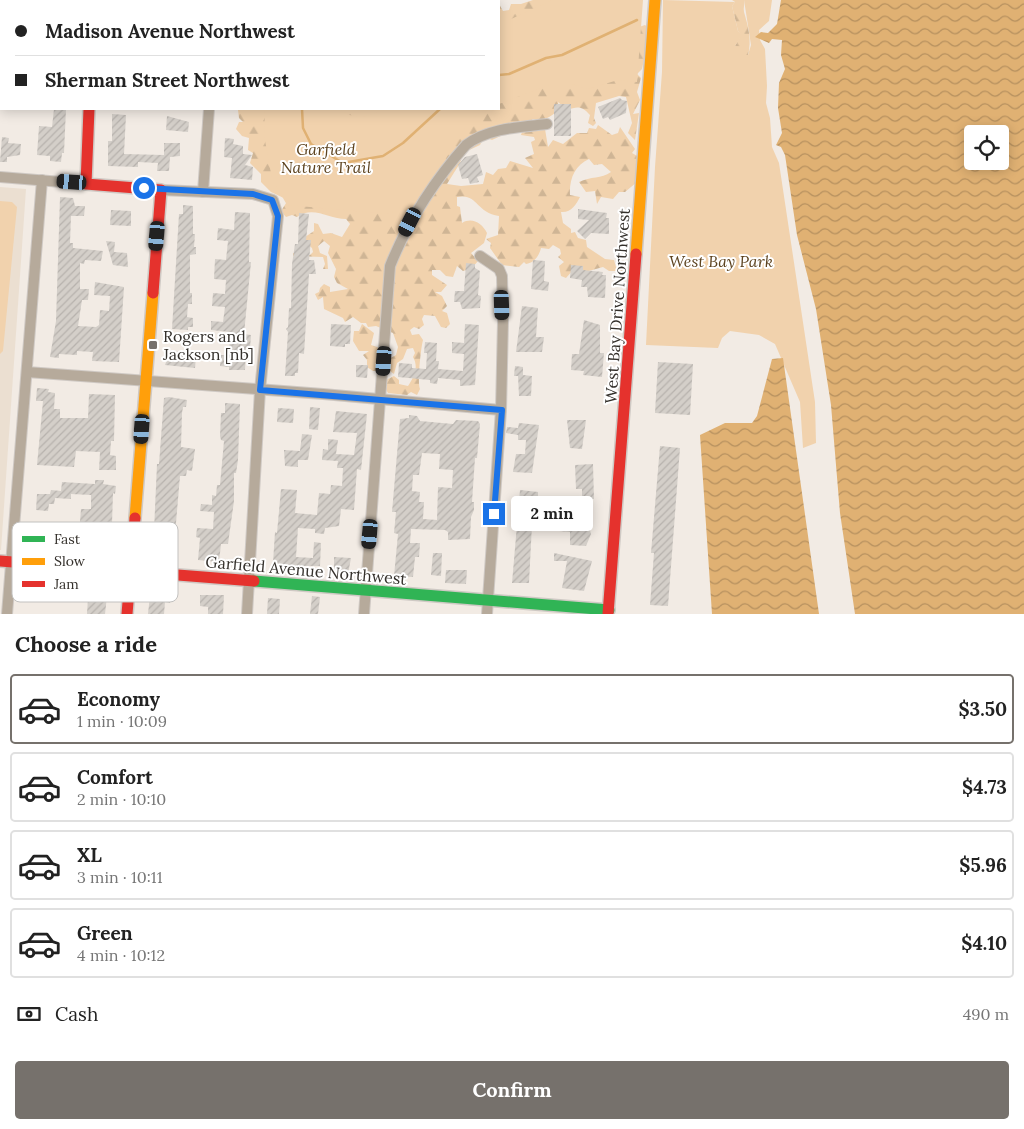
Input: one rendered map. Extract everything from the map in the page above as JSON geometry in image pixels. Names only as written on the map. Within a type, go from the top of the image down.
[{"type":"street","name":"West Bay Drive Northwest","points":[[608,612],[655,0]]},
{"type":"street","points":[[86,184],[89,110]]},
{"type":"street","points":[[203,192],[209,110]]},
{"type":"street","points":[[364,614],[390,266],[410,222],[432,188],[453,160],[473,140],[501,130],[547,124]]},
{"type":"street","points":[[0,177],[160,190],[253,194],[272,200],[278,216],[260,390],[247,614]]},
{"type":"street","points":[[7,614],[5,561],[27,372],[42,180]]},
{"type":"street","points":[[135,522],[160,190]]},
{"type":"street","points":[[480,256],[499,269],[502,276],[502,410],[487,614]]},
{"type":"street","points":[[27,372],[502,410]]},
{"type":"street","name":"Garfield Avenue Northwest","points":[[178,576],[608,612]]},
{"type":"shaded area","points":[[0,187],[26,189],[1,550],[0,550]]},
{"type":"green space","points":[[533,0],[639,0],[636,28],[645,25],[650,29],[642,69],[637,74],[641,78],[637,92],[640,100],[633,114],[639,113],[635,140],[628,133],[632,123],[626,97],[619,96],[596,103],[594,118],[596,123],[593,126],[588,123],[590,115],[585,110],[577,107],[567,110],[558,102],[559,109],[547,118],[541,120],[533,119],[527,124],[492,140],[484,137],[480,145],[463,153],[460,163],[447,184],[461,186],[483,184],[486,172],[493,175],[498,169],[506,168],[510,161],[533,168],[525,158],[534,154],[531,142],[535,140],[534,137],[521,135],[523,129],[538,127],[545,129],[548,147],[553,140],[563,144],[577,133],[587,133],[589,128],[596,129],[598,125],[612,135],[618,133],[620,127],[635,149],[632,153],[639,157],[637,182],[625,192],[619,192],[613,199],[601,197],[597,204],[595,191],[586,192],[579,182],[611,172],[602,164],[594,165],[589,159],[580,165],[572,178],[570,195],[580,197],[575,206],[570,210],[561,212],[563,223],[571,229],[571,233],[575,232],[578,238],[586,240],[587,247],[605,259],[614,260],[616,267],[621,265],[624,271],[609,271],[603,267],[585,272],[574,269],[566,278],[561,276],[559,266],[564,262],[558,257],[561,254],[560,249],[553,245],[549,249],[541,248],[536,259],[526,264],[524,262],[519,267],[502,265],[490,248],[491,243],[486,239],[498,235],[499,216],[485,211],[469,198],[457,197],[457,206],[460,207],[462,223],[466,221],[476,222],[487,233],[484,243],[471,253],[478,261],[472,268],[463,271],[457,266],[453,277],[446,276],[440,270],[432,270],[432,275],[447,285],[441,292],[435,292],[442,296],[447,306],[442,311],[447,313],[450,324],[446,328],[441,327],[435,316],[424,315],[422,319],[424,325],[419,329],[414,327],[410,330],[412,335],[419,334],[423,340],[419,373],[420,389],[417,395],[411,392],[407,395],[388,393],[385,388],[386,380],[394,376],[399,380],[399,384],[408,386],[412,379],[416,368],[413,348],[407,349],[403,359],[397,363],[394,374],[390,371],[373,371],[367,367],[367,360],[363,355],[369,351],[359,351],[353,341],[354,331],[359,331],[362,324],[374,333],[371,345],[380,348],[387,360],[396,355],[398,347],[393,333],[376,326],[368,327],[366,323],[361,323],[353,317],[345,322],[343,318],[324,309],[323,297],[318,300],[315,294],[319,292],[324,284],[330,287],[330,292],[348,289],[337,283],[334,277],[336,269],[328,253],[330,246],[324,241],[318,246],[320,253],[327,256],[328,269],[323,269],[325,264],[323,257],[293,256],[293,253],[310,255],[313,252],[312,248],[306,243],[305,237],[314,231],[314,223],[318,224],[323,234],[331,233],[342,237],[350,224],[346,219],[315,212],[309,212],[297,217],[292,215],[286,217],[281,211],[288,200],[271,192],[261,182],[261,174],[250,163],[253,153],[248,150],[249,138],[242,136],[236,129],[239,122],[243,122],[239,118],[238,110],[500,110],[500,6],[503,11],[509,10],[511,4],[521,4]]},
{"type":"green space","points":[[552,0],[643,0],[637,82],[618,80],[588,89],[572,84],[551,84],[500,104],[500,22],[509,20]]},
{"type":"green space","name":"West Bay Park","points":[[663,0],[735,2],[732,6],[738,31],[742,35],[735,46],[744,47],[744,55],[748,55],[751,45],[744,0],[772,0],[769,21],[759,30],[760,40],[765,49],[766,103],[770,118],[772,147],[779,163],[815,402],[816,443],[803,448],[800,402],[775,344],[759,335],[730,331],[722,338],[718,348],[646,345],[662,72]]},
{"type":"green space","points":[[732,0],[744,0],[744,10],[750,38],[748,55],[744,55],[735,46],[741,35],[738,31],[732,6],[735,2]]},
{"type":"green space","name":"Garfield Nature Trail","points":[[265,110],[341,110],[349,115],[360,117],[371,115],[379,110],[485,110],[480,112],[466,126],[424,194],[389,214],[287,205],[272,179],[264,135]]},
{"type":"green space","points":[[0,201],[12,202],[17,207],[3,351],[0,354]]},
{"type":"water","points":[[781,0],[1024,0],[1024,614],[855,614],[840,513],[831,405],[816,309],[797,235],[785,155],[781,147],[776,145],[782,133],[778,108],[779,83],[785,69],[781,55],[782,40],[772,39],[769,43],[755,37],[761,32],[768,33],[777,24]]},
{"type":"water","points":[[783,358],[819,614],[712,614],[700,435],[725,423],[752,423],[757,416],[772,359]]},
{"type":"building","points":[[620,98],[627,101],[626,113],[610,120],[608,117],[603,119],[598,107]]},
{"type":"building","points":[[554,104],[571,104],[571,136],[554,136]]},
{"type":"building","points":[[54,110],[66,110],[64,153],[62,153],[61,162],[50,161],[50,156],[37,155],[39,126],[52,127]]},
{"type":"building","points":[[112,114],[126,115],[124,154],[164,155],[164,143],[180,143],[180,156],[170,157],[169,171],[157,171],[158,163],[138,162],[138,167],[108,166],[108,141],[112,141]]},
{"type":"building","points":[[167,116],[189,122],[188,132],[166,130]]},
{"type":"building","points":[[2,137],[9,138],[8,143],[21,144],[20,155],[7,157],[7,162],[0,162]]},
{"type":"building","points":[[225,138],[234,139],[233,144],[243,146],[243,154],[252,155],[245,165],[253,167],[252,180],[230,178],[232,158],[224,157]]},
{"type":"building","points":[[477,154],[483,175],[477,177],[479,182],[470,184],[468,178],[462,179],[458,165],[465,157]]},
{"type":"building","points":[[60,197],[73,198],[75,206],[85,206],[84,216],[71,216],[70,243],[73,243],[73,248],[103,251],[101,261],[85,260],[84,264],[80,263],[80,289],[89,289],[88,300],[82,300],[78,326],[96,327],[99,325],[100,310],[109,311],[110,296],[94,295],[95,282],[124,287],[119,362],[92,361],[93,352],[77,351],[77,355],[59,354],[59,358],[50,357],[56,321]]},
{"type":"building","points":[[183,205],[193,206],[193,234],[195,234],[194,247],[196,247],[196,254],[190,255],[190,293],[192,293],[192,304],[188,304],[187,317],[193,318],[193,327],[188,327],[188,330],[172,329],[179,214],[183,214]]},
{"type":"building","points":[[578,209],[607,213],[606,218],[609,218],[609,234],[591,233],[585,239],[577,231],[589,220],[578,219]]},
{"type":"building","points":[[111,210],[131,211],[131,226],[110,225]]},
{"type":"building","points":[[235,212],[250,213],[249,262],[251,262],[244,334],[251,335],[250,349],[246,348],[245,370],[229,370],[229,367],[220,366],[221,355],[229,355],[230,332],[211,330],[211,321],[223,322],[225,307],[212,306],[213,293],[225,294],[226,280],[214,279],[215,259],[226,260],[228,241],[217,240],[218,228],[234,230]]},
{"type":"building","points":[[299,213],[309,214],[306,240],[311,240],[309,260],[314,260],[316,274],[309,274],[304,354],[299,353],[298,373],[295,373],[295,376],[285,376],[288,332],[286,329],[288,327],[289,308],[291,308],[292,264],[295,244],[298,244]]},
{"type":"building","points":[[106,241],[115,242],[114,252],[127,253],[128,267],[113,265]]},
{"type":"building","points":[[533,260],[545,261],[544,281],[549,282],[548,291],[531,289]]},
{"type":"building","points":[[466,263],[475,264],[475,268],[480,271],[478,295],[481,296],[480,308],[462,309],[460,302],[454,302],[455,291],[464,291]]},
{"type":"building","points":[[571,265],[583,266],[583,270],[603,272],[602,275],[606,275],[605,298],[588,297],[587,287],[581,287],[582,280],[570,278]]},
{"type":"building","points":[[522,306],[538,308],[536,337],[544,337],[542,352],[516,352]]},
{"type":"building","points":[[584,320],[600,325],[600,353],[604,353],[602,377],[583,375],[584,371],[571,370],[572,354],[579,354]]},
{"type":"building","points":[[331,324],[351,325],[350,344],[345,344],[345,347],[330,346]]},
{"type":"building","points":[[465,324],[479,325],[475,385],[460,386],[460,380],[438,378],[437,384],[430,383],[430,380],[398,377],[399,363],[412,364],[412,368],[426,369],[427,353],[424,353],[425,342],[437,343],[436,361],[439,361],[438,369],[463,371],[464,354],[452,353],[452,342],[464,343]]},
{"type":"building","points":[[170,351],[188,352],[188,356],[196,357],[195,368],[165,365]]},
{"type":"building","points":[[658,362],[693,364],[690,415],[655,413]]},
{"type":"building","points":[[356,365],[368,365],[367,378],[356,377]]},
{"type":"building","points":[[515,366],[523,367],[523,375],[532,376],[531,396],[519,396],[518,376],[514,376]]},
{"type":"building","points":[[37,388],[49,389],[48,392],[55,393],[54,409],[60,409],[60,418],[88,418],[89,394],[115,395],[114,441],[111,441],[110,455],[116,456],[116,470],[99,470],[100,452],[76,451],[74,467],[37,465],[43,401],[36,401]]},
{"type":"building","points":[[164,398],[187,400],[186,407],[183,407],[182,413],[181,447],[195,449],[192,471],[187,470],[186,476],[180,476],[176,522],[154,522],[157,464],[159,464]]},
{"type":"building","points":[[225,403],[240,404],[238,460],[236,473],[234,473],[234,501],[228,544],[221,544],[219,562],[198,560],[200,538],[196,537],[197,528],[213,529],[214,512],[200,511],[201,504],[212,505],[212,495],[216,496],[217,485],[220,485],[224,441],[221,440],[220,436],[221,413],[225,413]]},
{"type":"building","points":[[310,407],[320,408],[318,430],[309,429]]},
{"type":"building","points":[[278,408],[294,409],[293,423],[277,422]]},
{"type":"building","points":[[336,411],[367,414],[361,470],[357,469],[354,510],[341,509],[339,526],[325,528],[324,534],[315,533],[315,529],[298,528],[296,557],[313,558],[314,542],[321,543],[320,566],[275,566],[275,563],[273,563],[275,532],[277,533],[281,489],[297,490],[295,513],[317,515],[319,493],[330,494],[331,485],[342,486],[343,468],[337,468],[338,461],[322,460],[323,449],[328,450],[328,439],[338,440],[336,454],[354,455],[357,433],[333,432]]},
{"type":"building","points":[[409,415],[417,416],[420,421],[453,424],[456,420],[478,421],[480,424],[477,458],[475,458],[472,502],[474,502],[474,510],[471,517],[470,539],[448,540],[448,532],[445,530],[411,529],[410,543],[420,543],[419,557],[415,557],[413,577],[394,576],[398,534],[394,533],[396,512],[392,512],[400,419],[409,418]],"holes":[[[422,453],[440,454],[439,469],[453,470],[452,488],[438,487],[437,520],[423,519],[424,502],[419,502],[420,492],[412,491],[413,475],[419,475]]]},
{"type":"building","points":[[567,420],[586,420],[582,449],[570,448]]},
{"type":"building","points":[[519,423],[539,425],[532,473],[513,472],[516,454],[525,454],[526,440],[518,440],[518,435],[506,433],[507,427],[518,428]]},
{"type":"building","points":[[302,434],[312,435],[308,460],[298,460],[298,467],[285,466],[284,450],[300,451]]},
{"type":"building","points":[[660,446],[680,448],[668,606],[650,605],[654,553],[651,553]]},
{"type":"building","points":[[593,464],[594,499],[582,499],[582,489],[576,489],[575,465]]},
{"type":"building","points":[[95,480],[104,480],[103,484],[116,486],[115,494],[113,493],[112,522],[80,522],[81,509],[91,509],[91,495],[71,494],[71,499],[55,498],[54,504],[49,504],[48,511],[36,510],[37,494],[50,494],[51,490],[61,491],[62,482],[95,484]]},
{"type":"building","points":[[520,490],[538,492],[538,517],[534,517],[532,524],[529,583],[512,583]]},
{"type":"building","points":[[560,521],[588,522],[591,534],[586,546],[570,545],[570,532],[559,531]]},
{"type":"building","points":[[433,553],[442,553],[441,576],[431,575]]},
{"type":"building","points":[[554,553],[592,561],[584,591],[562,588],[567,561],[554,561]]},
{"type":"building","points":[[334,557],[351,558],[348,574],[339,573],[338,570],[334,570]]},
{"type":"building","points":[[446,570],[467,570],[466,584],[445,583]]},
{"type":"building","points":[[200,595],[224,595],[223,614],[208,614],[208,607],[200,606]]},
{"type":"building","points":[[312,596],[320,597],[318,614],[310,614]]},
{"type":"building","points":[[268,598],[280,599],[279,614],[267,614]]},
{"type":"building","points":[[88,602],[106,602],[105,614],[87,614]]},
{"type":"building","points":[[149,602],[165,602],[164,614],[148,614]]},
{"type":"waterway","points":[[500,75],[509,74],[546,58],[562,55],[637,20]]},
{"type":"waterway","points":[[302,110],[303,128],[311,144],[343,163],[383,156],[403,143],[439,110]]},
{"type":"traffic: fast","points":[[254,581],[609,610]]},
{"type":"traffic: slow","points":[[636,254],[655,0]]},
{"type":"traffic: slow","points":[[135,518],[153,293]]},
{"type":"traffic: jam","points":[[89,110],[86,184],[161,190],[153,293]]},
{"type":"traffic: jam","points":[[608,614],[636,254]]},
{"type":"traffic: jam","points":[[135,518],[135,522]]},
{"type":"traffic: jam","points":[[0,561],[12,562]]},
{"type":"traffic: jam","points":[[178,575],[254,581]]},
{"type":"traffic: jam","points":[[127,614],[128,602]]},
{"type":"place","name":"Rogers and Jackson [nb]","points":[[153,345]]},
{"type":"route","points":[[144,188],[253,194],[272,200],[278,216],[260,390],[502,410],[494,514]]}]
